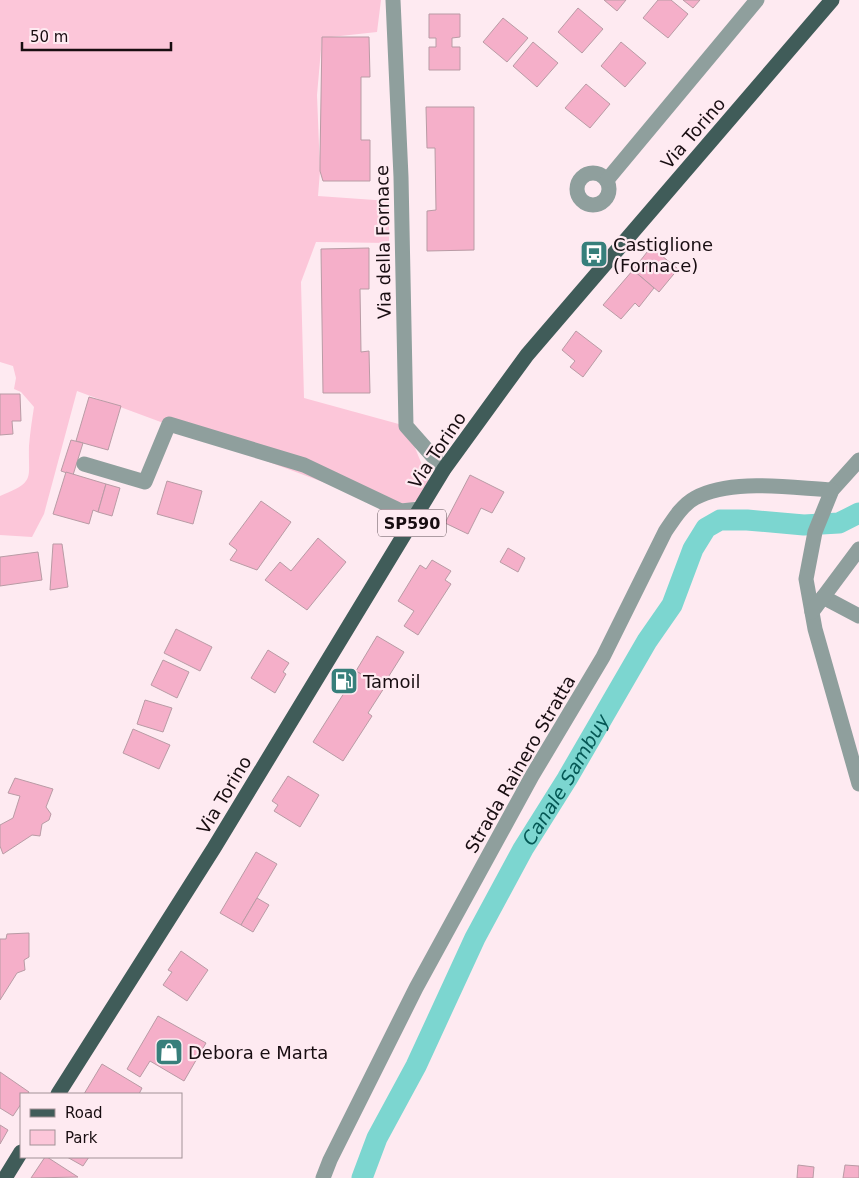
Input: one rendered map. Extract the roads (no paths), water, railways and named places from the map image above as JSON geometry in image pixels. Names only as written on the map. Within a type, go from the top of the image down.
[{"type":"main road","name":"Via Torino","points":[[59,1093],[214,848],[444,469],[527,355],[832,0]]},
{"type":"main road","points":[[5,1178],[20,1154]]},
{"type":"street","name":"Via della Fornace","points":[[394,0],[406,426],[444,469]]},
{"type":"street","points":[[607,180],[757,0]]},
{"type":"street","points":[[84,464],[145,482],[169,424],[304,465],[402,511],[420,509]]},
{"type":"street","points":[[859,460],[832,490],[815,532],[806,579],[815,628],[859,784]]},
{"type":"street","name":"Strada Rainero Stratta","points":[[323,1178],[330,1160],[416,988],[532,776],[603,657],[665,532],[676,516],[694,499],[711,492],[740,486],[832,490]]},
{"type":"street","points":[[812,612],[859,549]]},
{"type":"street","points":[[823,597],[859,616]]},
{"type":"waterway","name":"Canale Sambuy","points":[[362,1178],[377,1138],[416,1066],[475,938],[523,849],[567,779],[647,641],[672,605],[693,549],[706,528],[720,520],[747,520],[804,525],[839,523],[859,513]]},
{"type":"place","name":"Castiglione (Fornace)","points":[[594,254]]},
{"type":"place","name":"Tamoil","points":[[344,681]]},
{"type":"place","name":"Debora e Marta","points":[[169,1052]]}]
